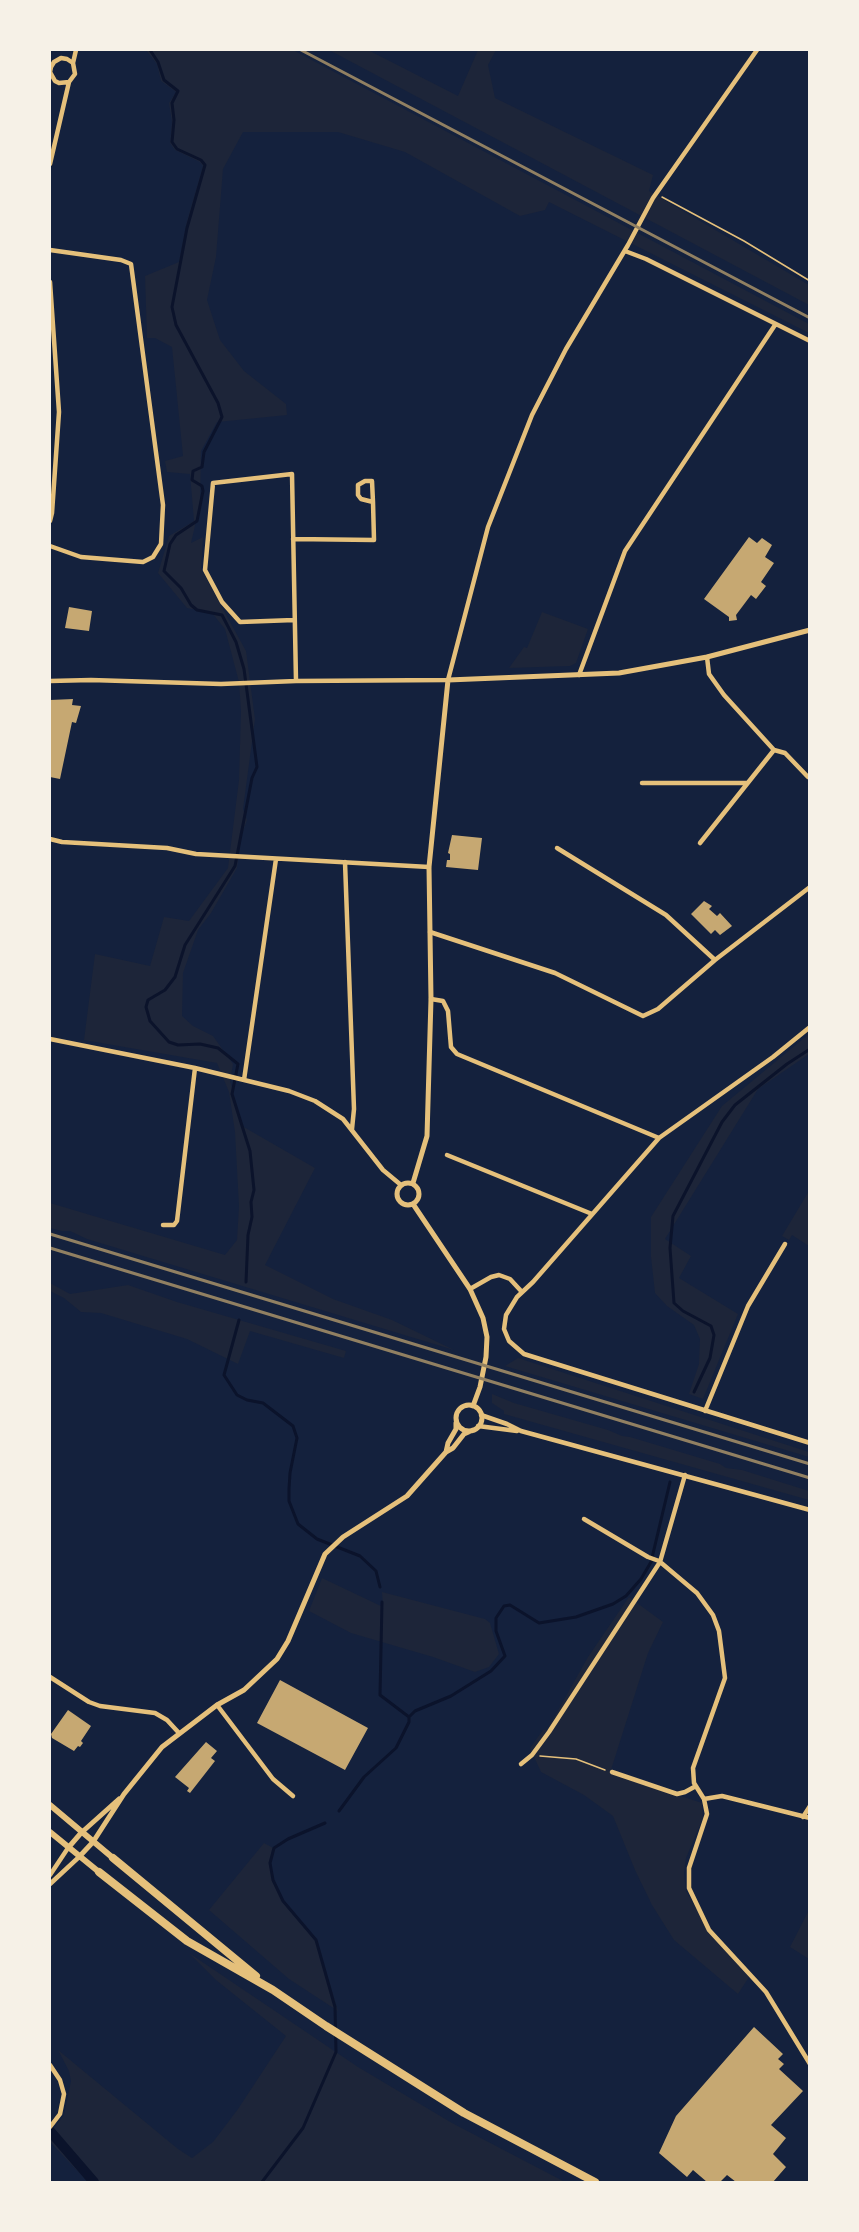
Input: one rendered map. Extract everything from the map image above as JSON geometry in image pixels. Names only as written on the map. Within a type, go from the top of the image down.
[{"type":"highway","points":[[113,1858],[273,1990]]},
{"type":"highway","points":[[99,1872],[187,1941],[273,1990],[342,2037],[464,2113],[595,2182]]},
{"type":"main road","points":[[50,1805],[113,1858]]},
{"type":"main road","points":[[50,1832],[99,1872]]},
{"type":"street","points":[[50,164],[69,82],[75,74],[73,63],[76,50]]},
{"type":"street","points":[[413,1184],[427,1136],[431,999],[429,867],[448,680],[488,527],[515,456],[550,379],[655,196],[757,50]]},
{"type":"street","points":[[69,82],[55,81],[50,67],[61,58],[67,58],[73,63]]},
{"type":"street","points":[[50,250],[121,260],[131,264],[163,505],[161,543],[153,557],[143,562],[81,557],[50,546]]},
{"type":"street","points":[[625,251],[646,259],[810,341]]},
{"type":"street","points":[[50,282],[59,412],[50,521]]},
{"type":"street","points":[[579,675],[625,551],[775,325]]},
{"type":"street","points":[[50,376],[57,377]]},
{"type":"street","points":[[294,620],[240,622],[222,602],[205,570],[213,483],[292,474],[296,681]]},
{"type":"street","points":[[293,539],[374,540],[373,502],[372,481],[365,481],[358,485],[358,495],[373,502]]},
{"type":"street","points":[[50,681],[259,683],[448,680],[619,673],[706,657],[810,630]]},
{"type":"street","points":[[706,657],[709,674],[724,695],[774,750],[786,753],[808,777]]},
{"type":"street","points":[[700,843],[774,750]]},
{"type":"street","points":[[642,783],[747,783]]},
{"type":"street","points":[[50,839],[62,842],[167,848],[195,854],[429,867]]},
{"type":"street","points":[[557,848],[666,915],[715,960]]},
{"type":"street","points":[[244,1080],[276,859]]},
{"type":"street","points":[[345,862],[354,1109],[352,1129]]},
{"type":"street","points":[[430,932],[555,973],[643,1016],[658,1009],[715,960],[810,887]]},
{"type":"street","points":[[431,999],[443,1001],[447,1011],[451,1047],[457,1054],[658,1138]]},
{"type":"street","points":[[810,1027],[773,1057],[658,1138],[512,1303],[504,1322],[506,1335],[519,1352],[810,1443]]},
{"type":"street","points":[[50,1039],[208,1071],[289,1091],[315,1101],[334,1112],[352,1129],[383,1170],[401,1185]]},
{"type":"street","points":[[163,1225],[174,1226],[177,1221],[195,1068]]},
{"type":"street","points":[[447,1155],[592,1214]]},
{"type":"street","points":[[407,1182],[413,1184],[420,1192],[418,1199],[413,1204],[403,1204],[398,1198],[397,1191],[407,1182]]},
{"type":"street","points":[[413,1204],[470,1289],[483,1318],[487,1346],[483,1377],[473,1406]]},
{"type":"street","points":[[705,1411],[748,1305],[785,1244]]},
{"type":"street","points":[[470,1289],[499,1275],[510,1279],[522,1292]]},
{"type":"street","points":[[446,1452],[456,1429],[456,1419],[461,1408],[473,1406],[479,1410],[481,1415],[521,1431]]},
{"type":"street","points":[[50,1884],[93,1842],[124,1794],[162,1747],[217,1705],[244,1690],[278,1659],[325,1554],[337,1541],[407,1496],[464,1434],[475,1428],[481,1415]]},
{"type":"street","points":[[456,1419],[464,1429],[521,1431],[810,1510]]},
{"type":"street","points":[[521,1764],[532,1755],[659,1562],[685,1475]]},
{"type":"street","points":[[584,1519],[659,1562],[697,1593],[713,1615],[719,1631],[725,1678],[693,1768],[694,1783],[704,1799],[706,1814],[689,1868],[689,1888],[709,1930],[766,1992],[810,2064]]},
{"type":"street","points":[[50,1677],[88,1702],[100,1706],[155,1713],[167,1720],[179,1733]]},
{"type":"street","points":[[217,1705],[273,1779],[293,1796]]},
{"type":"street","points":[[612,1772],[677,1794],[696,1786]]},
{"type":"street","points":[[50,1875],[81,1833],[124,1794]]},
{"type":"street","points":[[704,1799],[722,1796],[806,1817],[810,1806]]},
{"type":"street","points":[[50,2065],[60,2080],[64,2094],[60,2114],[51,2126]]},
{"type":"path","points":[[655,196],[744,241],[810,281]]},
{"type":"path","points":[[532,1755],[576,1759],[612,1772]]},
{"type":"shaded area","points":[[146,50],[293,50],[809,324],[809,333],[549,202],[545,210],[520,216],[405,152],[338,132],[243,132],[223,169],[216,257],[207,300],[220,340],[244,371],[286,404],[287,415],[217,422],[201,451],[200,504],[191,543],[203,537],[201,569],[246,651],[255,719],[243,809],[247,820],[241,837],[237,868],[211,913],[198,930],[183,973],[182,1016],[193,1026],[213,1036],[233,1064],[230,1081],[242,1126],[315,1168],[265,1265],[333,1299],[392,1320],[454,1350],[87,1239],[70,1231],[50,1228],[50,1203],[225,1255],[237,1240],[239,1206],[235,1132],[229,1092],[217,1063],[84,1040],[95,954],[150,966],[164,917],[189,921],[228,868],[239,780],[241,711],[239,682],[225,629],[212,613],[187,608],[158,573],[169,536],[194,521],[190,474],[167,472],[165,461],[183,456],[172,347],[155,338],[147,338],[145,276],[179,262],[187,221],[203,166],[200,162],[175,150],[170,143],[172,122],[169,103],[176,92],[161,81],[157,64]]},
{"type":"shaded area","points":[[329,50],[368,50],[458,96],[478,50],[496,50],[488,65],[495,98],[653,175],[649,191],[809,285],[809,305]]},
{"type":"shaded area","points":[[542,612],[588,629],[576,663],[570,666],[509,668],[524,647],[527,648]]},
{"type":"shaded area","points":[[809,1034],[809,1054],[758,1089],[665,1239],[691,1256],[679,1278],[738,1314],[703,1399],[689,1394],[699,1364],[700,1339],[694,1325],[667,1306],[655,1293],[651,1257],[651,1217],[722,1106]]},
{"type":"shaded area","points":[[809,1191],[809,1246],[792,1235],[789,1240],[782,1236]]},
{"type":"shaded area","points":[[50,1283],[70,1294],[128,1285],[177,1302],[346,1351],[344,1358],[250,1331],[238,1364],[187,1339],[101,1313],[81,1312],[64,1298],[50,1291]]},
{"type":"shaded area","points":[[518,1358],[809,1452],[809,1457],[505,1366]]},
{"type":"shaded area","points":[[492,1394],[514,1403],[720,1464],[726,1468],[742,1470],[809,1491],[809,1500],[504,1414],[504,1411],[492,1403]]},
{"type":"shaded area","points":[[322,1578],[383,1607],[382,1592],[485,1619],[490,1623],[499,1654],[489,1667],[475,1672],[351,1633],[309,1611]]},
{"type":"shaded area","points":[[629,1597],[663,1622],[648,1653],[610,1773],[702,1803],[703,1818],[686,1858],[684,1873],[686,1891],[709,1931],[749,1977],[738,1994],[674,1940],[652,1905],[613,1816],[584,1795],[541,1772],[530,1748],[543,1730],[547,1730],[588,1657]]},
{"type":"shaded area","points":[[264,1843],[275,1849],[271,1863],[273,1879],[283,1901],[316,1940],[338,2011],[289,1979],[209,1910]]},
{"type":"shaded area","points":[[809,1910],[810,1959],[790,1947]]},
{"type":"shaded area","points":[[189,1953],[358,2067],[452,2123],[565,2182],[88,2182],[50,2142],[50,2133],[64,2115],[71,2081],[69,2071],[58,2050],[192,2158],[213,2142],[238,2109],[286,2036],[216,1980]]},
{"type":"building","points":[[749,537],[757,543],[762,538],[772,545],[765,557],[774,563],[761,582],[766,586],[756,599],[751,595],[736,615],[737,620],[729,621],[729,617],[704,599]]},
{"type":"building","points":[[69,607],[92,611],[89,631],[65,628]]},
{"type":"building","points":[[73,699],[72,705],[81,706],[76,723],[72,722],[60,779],[50,777],[50,700]]},
{"type":"building","points":[[452,835],[482,838],[478,870],[446,867],[447,860],[450,860],[448,853]]},
{"type":"building","points":[[704,901],[712,906],[709,909],[717,916],[720,913],[732,926],[720,935],[715,930],[711,934],[691,914]]},
{"type":"building","points":[[280,1680],[368,1728],[345,1770],[257,1723]]},
{"type":"building","points":[[68,1710],[91,1726],[81,1741],[83,1743],[74,1751],[52,1738],[51,1734]]},
{"type":"building","points":[[206,1742],[217,1751],[211,1758],[215,1761],[190,1793],[187,1791],[189,1788],[175,1777]]},
{"type":"building","points":[[754,2027],[783,2054],[778,2059],[784,2064],[779,2069],[803,2091],[771,2125],[786,2138],[773,2154],[786,2167],[773,2182],[736,2182],[727,2175],[720,2182],[707,2182],[693,2170],[687,2177],[659,2153],[676,2116]]},
{"type":"waterway","points":[[150,50],[158,62],[164,80],[178,91],[172,103],[174,120],[172,142],[177,149],[201,160],[205,165],[187,228],[172,307],[176,325],[218,403],[222,417],[204,452],[202,467],[193,471],[192,480],[202,486],[203,491],[197,521],[176,535],[170,544],[164,571],[181,588],[191,605],[197,610],[222,615],[236,642],[244,669],[257,767],[252,778],[235,866],[185,945],[175,977],[165,990],[148,1000],[146,1007],[150,1021],[169,1042],[178,1045],[200,1044],[218,1048],[238,1064],[232,1094],[250,1151],[254,1190],[248,1235],[246,1282]]},
{"type":"waterway","points":[[694,1392],[710,1358],[714,1335],[711,1326],[683,1311],[674,1303],[670,1248],[673,1216],[722,1122],[735,1105],[810,1049]]},
{"type":"waterway","points":[[239,1320],[224,1375],[237,1395],[247,1400],[263,1403],[293,1426],[297,1438],[290,1473],[289,1501],[298,1524],[317,1539],[360,1556],[376,1571],[380,1587]]},
{"type":"waterway","points":[[339,1811],[364,1777],[396,1748],[409,1722],[409,1717],[415,1711],[451,1696],[491,1671],[505,1656],[496,1631],[496,1618],[504,1606],[510,1605],[539,1623],[576,1617],[613,1604],[626,1596],[641,1579],[651,1562],[670,1482]]},
{"type":"waterway","points":[[382,1602],[380,1695],[409,1717]]},
{"type":"waterway","points":[[262,2182],[303,2128],[336,2052],[335,2007],[316,1940],[283,1901],[273,1880],[270,1863],[274,1848],[288,1839],[325,1823]]},
{"type":"waterway","points":[[50,2131],[94,2182]]},
{"type":"railway","points":[[301,50],[810,318]]},
{"type":"railway","points":[[50,1234],[810,1464]]},
{"type":"railway","points":[[50,1248],[810,1478]]}]
